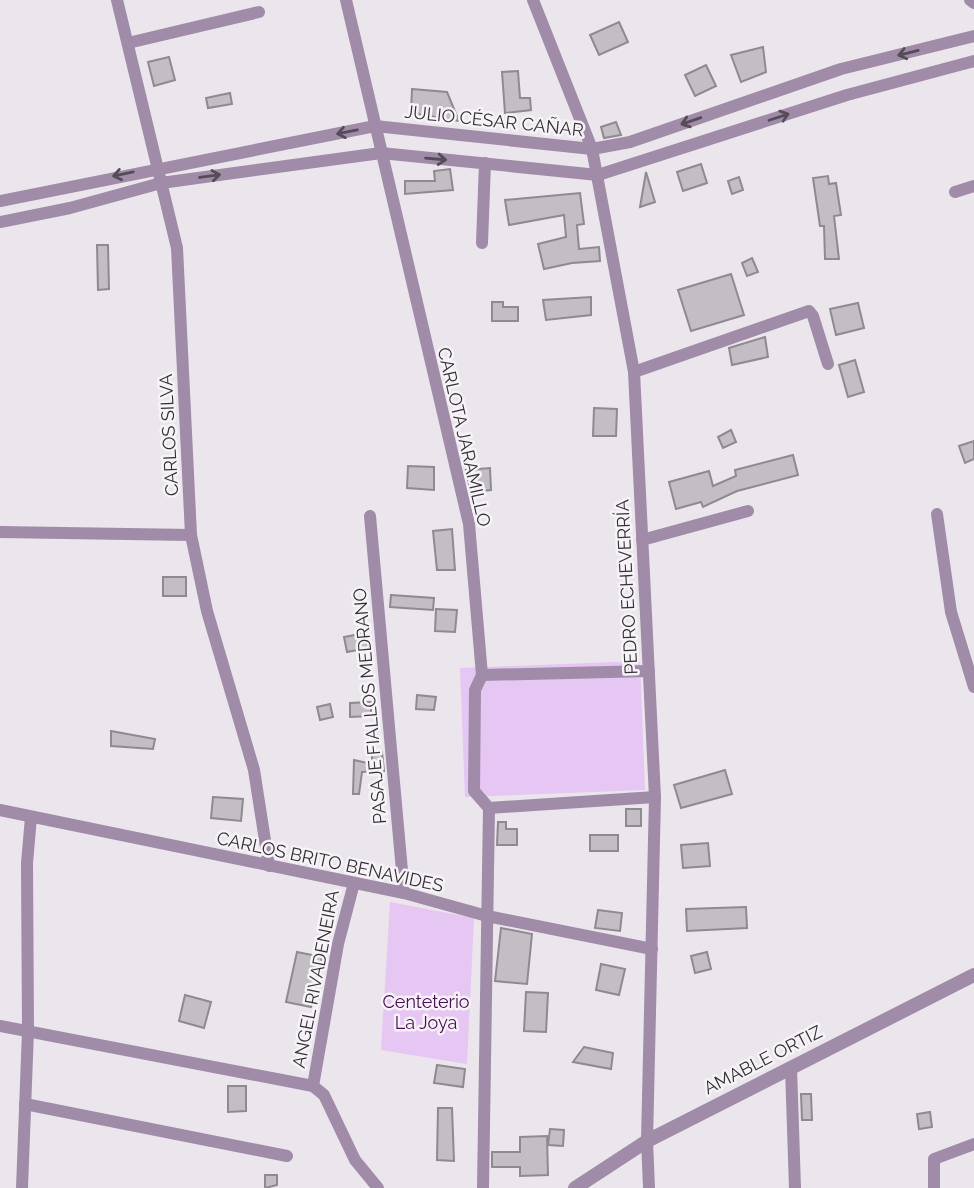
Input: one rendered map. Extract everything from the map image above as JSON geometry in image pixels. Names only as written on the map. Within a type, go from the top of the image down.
[{"type":"street","name":"CARLOS SILVA","points":[[117,0],[177,248],[191,535],[207,611],[254,770],[270,866]]},
{"type":"street","name":"CARLOTA JARAMILLO","points":[[345,0],[469,524],[482,676],[475,690],[474,791],[489,808],[483,1188]]},
{"type":"street","name":"PEDRO ECHEVERRÍA","points":[[533,0],[592,149],[634,372],[655,797],[647,1141],[649,1188]]},
{"type":"street","points":[[128,43],[259,12]]},
{"type":"street","name":"JULIO CÉSAR CAÑAR","points":[[0,201],[157,167],[375,126],[592,149],[630,142],[841,69],[974,36]]},
{"type":"street","points":[[0,222],[69,208],[160,183],[381,153],[598,175],[848,94],[974,61]]},
{"type":"street","points":[[482,243],[485,163]]},
{"type":"street","points":[[955,192],[974,186]]},
{"type":"street","points":[[634,372],[809,311],[828,364]]},
{"type":"street","points":[[642,540],[748,511]]},
{"type":"street","points":[[937,514],[951,612],[974,687]]},
{"type":"street","name":"PASAJE FIALLOS MEDRANO","points":[[370,516],[404,893]]},
{"type":"street","points":[[0,532],[191,535]]},
{"type":"street","points":[[482,676],[649,671]]},
{"type":"street","points":[[489,808],[655,797]]},
{"type":"street","name":"CARLOS BRITO BENAVIDES","points":[[0,810],[404,893],[487,916],[652,949]]},
{"type":"street","points":[[22,1188],[27,1031],[27,863],[31,817]]},
{"type":"street","name":"ANGEL RIVADENEIRA","points":[[354,883],[338,944],[313,1086],[324,1095],[355,1160],[378,1188]]},
{"type":"street","name":"AMABLE ORTIZ","points":[[575,1188],[647,1141],[974,975]]},
{"type":"street","points":[[0,1026],[313,1086]]},
{"type":"street","points":[[791,1068],[795,1188]]},
{"type":"street","points":[[25,1104],[287,1156]]},
{"type":"street","points":[[934,1188],[934,1159],[974,1144]]},
{"type":"green space","points":[[640,661],[645,790],[465,797],[460,668]]},
{"type":"green space","name":"Centeterio La Joya","points":[[390,902],[474,918],[467,1064],[381,1050]]},
{"type":"building","points":[[619,22],[628,42],[599,55],[590,35]]},
{"type":"building","points":[[763,47],[766,72],[741,82],[731,55]]},
{"type":"building","points":[[169,57],[175,80],[154,86],[148,62]]},
{"type":"building","points":[[706,65],[716,86],[695,96],[685,75]]},
{"type":"building","points":[[518,71],[520,98],[530,98],[531,110],[505,113],[502,72]]},
{"type":"building","points":[[412,89],[447,92],[459,121],[411,113]]},
{"type":"building","points":[[230,93],[232,104],[208,108],[206,98]]},
{"type":"building","points":[[616,122],[621,135],[604,138],[601,127]]},
{"type":"building","points":[[701,164],[707,183],[683,191],[677,172]]},
{"type":"building","points":[[450,169],[453,190],[405,194],[405,181],[435,181],[434,171]]},
{"type":"building","points":[[646,172],[655,202],[640,207]]},
{"type":"building","points":[[828,176],[829,184],[836,183],[841,215],[834,216],[839,259],[825,259],[824,226],[820,226],[813,178]]},
{"type":"building","points":[[739,177],[743,190],[732,194],[728,181]]},
{"type":"building","points":[[580,193],[584,224],[577,225],[579,249],[599,247],[600,261],[544,269],[538,244],[566,237],[564,215],[509,225],[505,200]]},
{"type":"building","points":[[97,245],[108,245],[109,289],[98,290]]},
{"type":"building","points":[[752,258],[758,272],[747,276],[742,263]]},
{"type":"building","points":[[731,274],[744,315],[691,331],[678,290]]},
{"type":"building","points":[[591,297],[591,315],[546,320],[543,300]]},
{"type":"building","points":[[492,302],[503,302],[503,307],[518,307],[518,321],[492,321]]},
{"type":"building","points":[[858,303],[864,328],[836,335],[830,309]]},
{"type":"building","points":[[765,337],[768,357],[732,365],[729,348]]},
{"type":"building","points":[[855,360],[864,392],[848,397],[839,365]]},
{"type":"building","points":[[594,408],[617,409],[616,436],[593,436]]},
{"type":"building","points":[[731,430],[736,442],[723,448],[718,437]]},
{"type":"building","points":[[974,441],[974,459],[965,463],[959,446]]},
{"type":"building","points":[[793,455],[798,475],[737,491],[703,507],[701,502],[676,509],[669,482],[709,471],[713,486],[736,476],[735,470]]},
{"type":"building","points":[[408,466],[434,467],[434,490],[407,488]]},
{"type":"building","points":[[490,468],[491,490],[471,492],[466,470]]},
{"type":"building","points":[[452,529],[455,570],[437,570],[433,531]]},
{"type":"building","points":[[163,577],[186,577],[186,596],[163,596]]},
{"type":"building","points":[[391,595],[434,598],[433,610],[390,607]]},
{"type":"building","points":[[436,609],[457,610],[455,632],[435,631]]},
{"type":"building","points":[[365,633],[368,648],[347,652],[344,637]]},
{"type":"building","points":[[417,695],[436,697],[434,710],[416,709]]},
{"type":"building","points":[[371,702],[371,716],[350,717],[350,703]]},
{"type":"building","points":[[330,704],[333,717],[320,720],[317,707]]},
{"type":"building","points":[[111,731],[155,739],[153,749],[111,746]]},
{"type":"building","points":[[372,752],[382,752],[384,771],[362,772],[359,794],[353,794],[354,760],[372,764]]},
{"type":"building","points":[[725,770],[732,794],[681,808],[674,785]]},
{"type":"building","points":[[213,797],[243,799],[241,821],[211,818]]},
{"type":"building","points":[[626,809],[641,809],[641,826],[626,826]]},
{"type":"building","points":[[498,822],[506,822],[506,829],[517,829],[517,845],[497,845]]},
{"type":"building","points":[[590,835],[618,835],[618,851],[590,851]]},
{"type":"building","points":[[708,843],[710,866],[683,868],[681,845]]},
{"type":"building","points":[[746,907],[747,928],[687,931],[686,909]]},
{"type":"building","points":[[598,910],[622,913],[620,931],[595,928]]},
{"type":"building","points":[[501,928],[532,934],[527,984],[495,981]]},
{"type":"building","points":[[297,952],[322,957],[311,1007],[286,1002]]},
{"type":"building","points":[[707,952],[711,969],[695,973],[691,956]]},
{"type":"building","points":[[601,964],[625,969],[619,995],[596,990]]},
{"type":"building","points":[[526,992],[548,993],[546,1032],[524,1031]]},
{"type":"building","points":[[185,995],[211,1002],[204,1028],[179,1021]]},
{"type":"building","points":[[584,1047],[613,1053],[611,1069],[573,1062]]},
{"type":"building","points":[[437,1065],[465,1069],[463,1087],[434,1083]]},
{"type":"building","points":[[228,1086],[246,1086],[246,1111],[228,1112]]},
{"type":"building","points":[[801,1094],[811,1094],[812,1120],[802,1120]]},
{"type":"building","points":[[438,1108],[452,1108],[454,1161],[437,1160]]},
{"type":"building","points":[[930,1112],[932,1127],[919,1129],[917,1114]]},
{"type":"building","points":[[550,1129],[564,1130],[563,1146],[548,1145]]},
{"type":"building","points":[[547,1136],[548,1175],[520,1176],[520,1167],[492,1167],[492,1152],[520,1152],[520,1137]]},
{"type":"building","points":[[265,1175],[277,1175],[277,1185],[265,1188]]}]
